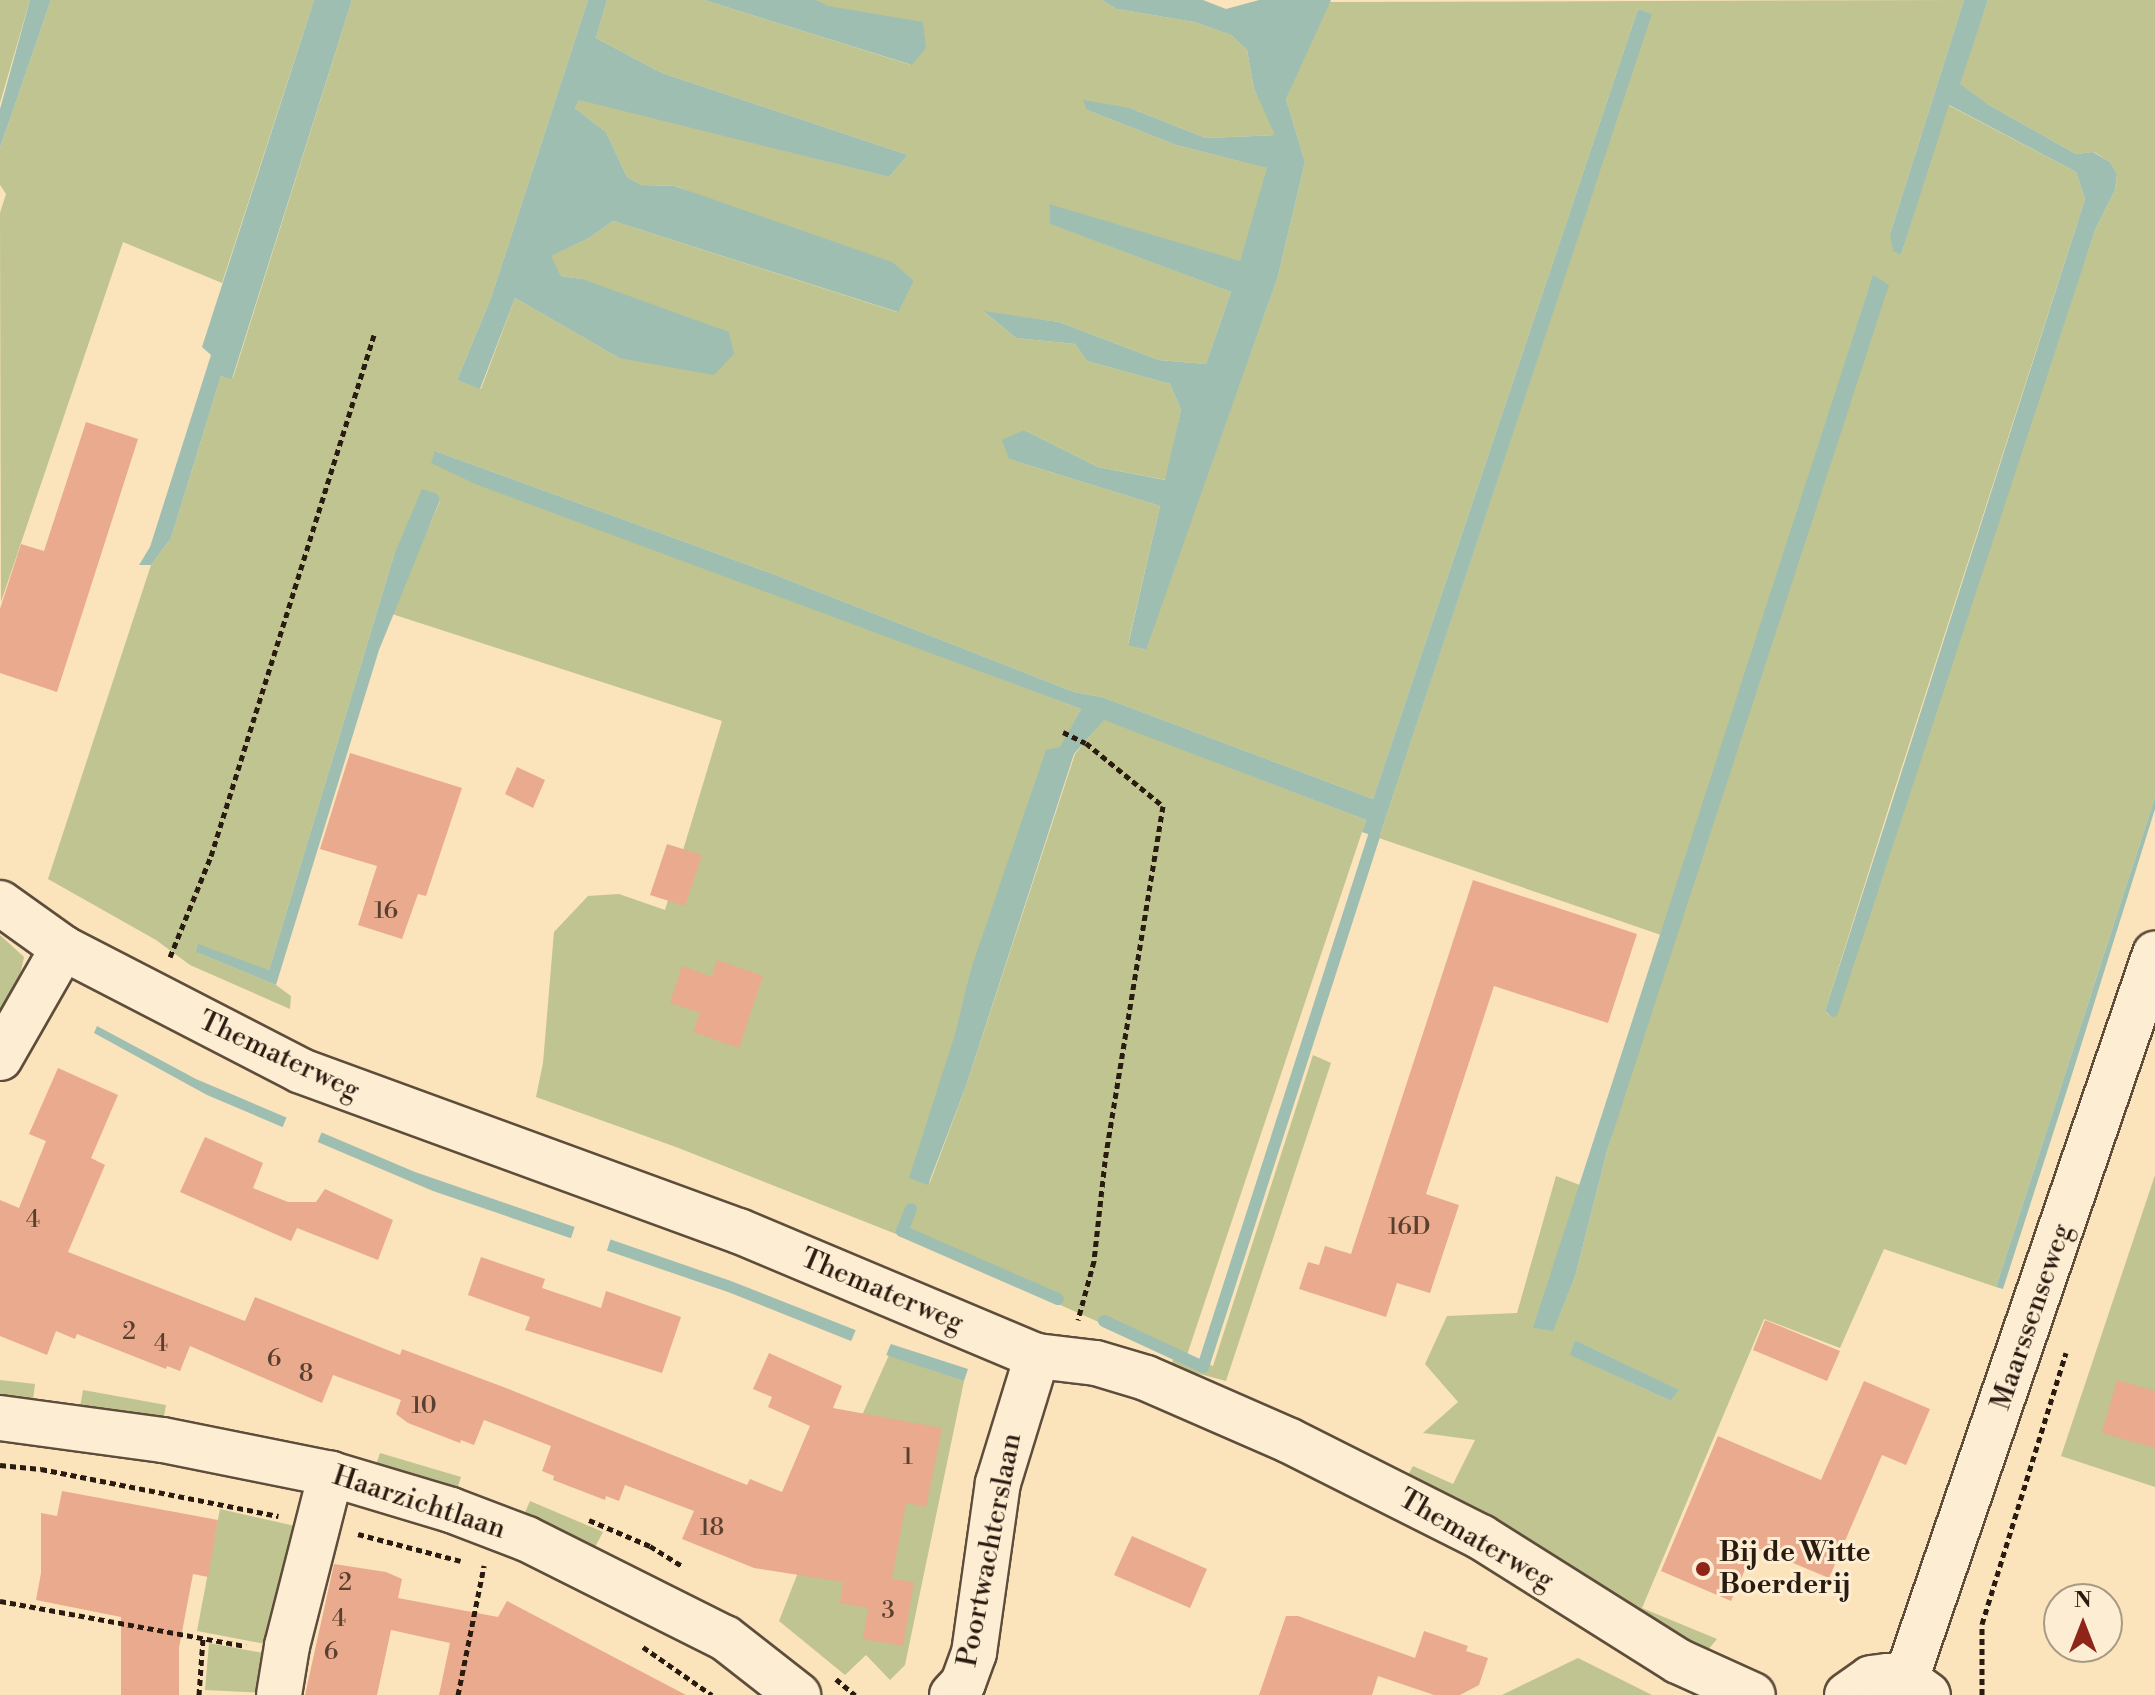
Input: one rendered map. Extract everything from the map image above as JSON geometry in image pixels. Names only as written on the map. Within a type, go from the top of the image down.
[{"type":"street","name":"Thematerweg","points":[[0,903],[63,948],[301,1071],[739,1231],[1051,1357],[1146,1378],[1290,1441],[1481,1537],[1678,1661],[1753,1695]]},
{"type":"street","points":[[0,1058],[63,948]]},
{"type":"street","name":"Maarssenseweg","points":[[1917,1687],[2155,954]]},
{"type":"street","name":"Poortwachterslaan","points":[[952,1695],[963,1683],[974,1653],[998,1483],[1051,1357]]},
{"type":"street","name":"Haarzichtlaan","points":[[0,1418],[163,1440],[331,1474],[492,1526],[527,1539],[725,1638],[798,1695]]},
{"type":"street","points":[[282,1674],[331,1474]]},
{"type":"street","points":[[1847,1695],[1871,1678],[1888,1676],[1917,1687]]},
{"type":"path","points":[[168,963],[211,856],[374,335]]},
{"type":"path","points":[[1051,1357],[1094,1261],[1105,1161],[1163,806],[1086,743],[1063,732]]},
{"type":"path","name":"Maarssenseweg","points":[[1982,1695],[1982,1624],[2067,1348]]},
{"type":"path","points":[[0,1465],[41,1469],[318,1524],[497,1574]]},
{"type":"path","points":[[458,1695],[492,1526]]},
{"type":"path","points":[[0,1601],[203,1638],[282,1674]]},
{"type":"path","points":[[199,1695],[203,1638]]},
{"type":"path","points":[[630,1641],[712,1695]]},
{"type":"green space","points":[[0,0],[30,0],[0,103]]},
{"type":"green space","points":[[51,0],[314,0],[222,283],[123,242],[1,602],[0,213],[6,194],[0,185],[0,148]]},
{"type":"green space","points":[[352,0],[588,0],[491,298],[457,380],[481,389],[515,298],[619,358],[582,279],[561,276],[550,256],[589,238],[613,221],[897,312],[914,281],[676,186],[642,185],[627,177],[606,132],[575,108],[579,99],[889,177],[908,155],[662,73],[596,38],[607,0],[704,0],[911,65],[816,0],[1101,0],[1117,9],[1194,22],[1231,35],[1247,50],[1254,89],[1276,135],[1206,138],[1130,108],[1087,110],[1176,145],[1268,168],[1240,262],[1049,205],[1051,224],[1231,292],[1206,364],[1159,360],[1059,322],[984,312],[1016,338],[1075,344],[1087,361],[1170,384],[1181,410],[1166,480],[1098,467],[1024,430],[1009,459],[1160,506],[1128,644],[1145,650],[1278,276],[1305,162],[1286,99],[1327,2],[1964,0],[1890,234],[1901,255],[1948,105],[2076,172],[2085,199],[1888,810],[1825,1011],[1829,1015],[2095,230],[2115,190],[2117,176],[2110,162],[2094,152],[2076,154],[1989,105],[1959,84],[1988,0],[2155,0],[2155,797],[1996,1287],[1884,1249],[1840,1348],[1764,1319],[1642,1608],[1717,1639],[1702,1657],[1407,1477],[1413,1466],[1453,1484],[1475,1440],[1423,1433],[1458,1402],[1425,1364],[1447,1316],[1517,1313],[1556,1176],[1580,1185],[1534,1328],[1553,1330],[1575,1277],[1607,1151],[1873,276],[1661,935],[1379,838],[1651,14],[1638,9],[1373,799],[1102,697],[1074,692],[773,574],[435,451],[448,470],[1081,709],[1060,748],[970,972],[929,1185],[966,1086],[1075,754],[1104,719],[1366,820],[1187,1355],[1213,1366],[1313,1055],[1331,1063],[1226,1381],[1170,1366],[1175,1356],[939,1251],[676,1147],[536,1097],[543,1063],[554,932],[588,896],[619,894],[665,910],[722,721],[392,614],[440,501],[436,494],[394,555],[269,970],[196,952],[276,985],[291,996],[290,1009],[190,965],[156,940],[48,879],[151,565],[171,538],[221,376],[233,378]],"holes":[[[1575,1340],[1678,1390],[1671,1401],[1571,1355]]]},
{"type":"green space","points":[[0,935],[24,957],[17,990],[0,1017]]},
{"type":"green space","points":[[2155,1175],[2155,1487],[2061,1456]]},
{"type":"green space","points":[[889,1355],[964,1381],[905,1665],[890,1680],[866,1655],[845,1675],[779,1621],[842,1460]]},
{"type":"green space","points":[[0,1380],[35,1384],[33,1400],[0,1396]]},
{"type":"green space","points":[[83,1390],[166,1405],[163,1422],[80,1407]]},
{"type":"green space","points":[[380,1453],[461,1477],[456,1492],[375,1468]]},
{"type":"green space","points":[[530,1501],[603,1532],[595,1547],[523,1517]]},
{"type":"green space","points":[[220,1509],[304,1528],[276,1646],[197,1631]]},
{"type":"green space","points":[[209,1643],[274,1655],[267,1693],[205,1690]]},
{"type":"green space","points":[[1578,1658],[1652,1695],[1502,1695]]},
{"type":"shaded area","points":[[30,0],[51,0],[0,148],[0,109]]},
{"type":"shaded area","points":[[314,0],[352,0],[232,379],[221,376],[171,538],[151,565],[139,565],[150,547],[211,355],[202,347]]},
{"type":"shaded area","points":[[588,0],[607,0],[596,38],[662,73],[908,155],[889,177],[579,100],[575,108],[606,132],[627,177],[642,185],[675,186],[892,262],[914,281],[898,312],[613,221],[589,238],[551,256],[561,276],[582,279],[729,332],[734,354],[714,375],[619,358],[515,298],[480,389],[457,380],[491,298]]},
{"type":"shaded area","points":[[704,0],[816,0],[828,6],[923,22],[926,48],[912,65]]},
{"type":"shaded area","points":[[1101,0],[1203,0],[1226,9],[1259,0],[1331,0],[1286,99],[1305,162],[1278,276],[1146,650],[1128,645],[1160,506],[1009,459],[1002,440],[1024,430],[1098,467],[1165,480],[1181,410],[1170,384],[1087,361],[1075,344],[1016,338],[983,311],[1059,322],[1159,360],[1206,364],[1231,292],[1050,224],[1049,204],[1240,261],[1267,168],[1176,145],[1087,110],[1083,100],[1130,108],[1206,138],[1275,135],[1254,89],[1247,50],[1231,35],[1194,22],[1117,9]]},
{"type":"shaded area","points":[[1964,0],[1988,0],[1960,84],[1989,105],[2076,154],[2093,152],[2110,162],[2117,175],[2115,190],[2095,230],[1837,1016],[1832,1017],[1825,1011],[2085,199],[2076,172],[1949,105],[1901,255],[1893,251],[1890,234]]},
{"type":"shaded area","points":[[1638,9],[1652,14],[1379,838],[1362,832],[1366,820],[1104,720],[1074,754],[966,1086],[928,1185],[909,1178],[956,1031],[970,972],[1046,750],[1060,747],[1081,709],[475,484],[431,463],[435,451],[773,574],[1074,692],[1102,697],[1373,799]]},
{"type":"shaded area","points":[[1873,275],[1889,285],[1607,1151],[1575,1277],[1553,1331],[1533,1328]]},
{"type":"shaded area","points":[[422,489],[437,494],[440,500],[379,650],[276,985],[196,952],[198,944],[269,970],[394,555]]},
{"type":"shaded area","points":[[2155,797],[2155,809],[2003,1289],[1996,1287]]},
{"type":"shaded area","points":[[97,1026],[196,1079],[415,1172],[731,1281],[891,1344],[968,1369],[964,1381],[886,1355],[728,1292],[433,1191],[207,1095],[94,1033]]},
{"type":"shaded area","points":[[1575,1340],[1679,1390],[1671,1401],[1570,1355]]},
{"type":"pier","points":[[288,1114],[323,1129],[316,1146],[281,1131]]},
{"type":"pier","points":[[576,1223],[612,1235],[606,1253],[570,1241]]},
{"type":"pier","points":[[857,1327],[892,1341],[885,1358],[850,1344]]},
{"type":"building","points":[[86,422],[138,439],[57,692],[0,673],[0,609],[21,544],[44,551]]},
{"type":"building","points":[[350,753],[462,788],[426,896],[418,894],[402,939],[358,925],[377,866],[320,849]]},
{"type":"building","points":[[517,767],[545,780],[533,808],[505,794]]},
{"type":"building","points":[[667,844],[702,855],[685,906],[650,895]]},
{"type":"building","points":[[1473,880],[1637,934],[1608,1023],[1494,986],[1426,1194],[1459,1205],[1430,1293],[1397,1283],[1386,1317],[1299,1289],[1308,1262],[1319,1265],[1325,1246],[1351,1254]]},
{"type":"building","points":[[717,960],[763,976],[739,1048],[693,1032],[700,1013],[670,1003],[682,966],[712,977]]},
{"type":"building","points":[[58,1068],[118,1095],[91,1158],[105,1165],[68,1252],[245,1321],[255,1297],[400,1355],[402,1349],[511,1390],[747,1485],[750,1479],[782,1492],[810,1426],[768,1407],[772,1397],[753,1389],[769,1353],[842,1386],[833,1408],[942,1428],[926,1507],[906,1503],[892,1579],[914,1582],[903,1646],[863,1639],[868,1608],[840,1603],[843,1582],[754,1568],[682,1539],[694,1511],[625,1485],[619,1501],[606,1496],[605,1500],[553,1480],[554,1476],[542,1471],[551,1446],[484,1420],[474,1445],[461,1440],[460,1443],[408,1423],[396,1414],[401,1400],[333,1375],[322,1403],[190,1346],[180,1371],[167,1366],[166,1369],[77,1334],[75,1339],[56,1331],[47,1355],[0,1336],[0,1200],[19,1208],[46,1141],[29,1134]]},
{"type":"building","points":[[205,1137],[263,1163],[253,1188],[288,1202],[316,1202],[325,1189],[393,1220],[378,1260],[297,1228],[291,1241],[180,1192]]},
{"type":"building","points":[[481,1257],[545,1279],[542,1288],[601,1308],[606,1291],[681,1317],[662,1373],[525,1330],[530,1317],[468,1295]]},
{"type":"building","points":[[1765,1320],[1840,1351],[1827,1381],[1753,1350]]},
{"type":"building","points":[[2117,1380],[2155,1391],[2155,1448],[2102,1433]]},
{"type":"building","points":[[1864,1381],[1930,1409],[1906,1465],[1882,1455],[1829,1578],[1755,1547],[1731,1601],[1661,1571],[1718,1436],[1821,1480]]},
{"type":"building","points":[[62,1491],[218,1520],[208,1577],[193,1574],[179,1648],[179,1695],[121,1695],[121,1617],[36,1600],[41,1573],[41,1513],[57,1516]]},
{"type":"building","points":[[1132,1536],[1207,1569],[1190,1608],[1114,1575]]},
{"type":"building","points":[[334,1564],[386,1572],[402,1579],[398,1598],[498,1617],[507,1601],[686,1695],[439,1695],[450,1643],[391,1630],[377,1695],[305,1695]]},
{"type":"building","points":[[1286,1616],[1298,1616],[1415,1658],[1424,1631],[1468,1646],[1466,1651],[1488,1658],[1479,1685],[1460,1695],[1434,1695],[1378,1676],[1372,1695],[1259,1695]]},
{"type":"waterway","points":[[1104,1321],[1203,1367],[1374,836]]},
{"type":"waterway","points":[[911,1209],[902,1231],[1058,1299]]},
{"type":"place","name":"Bij de Witte Boerderij","points":[[1703,1569]]}]
